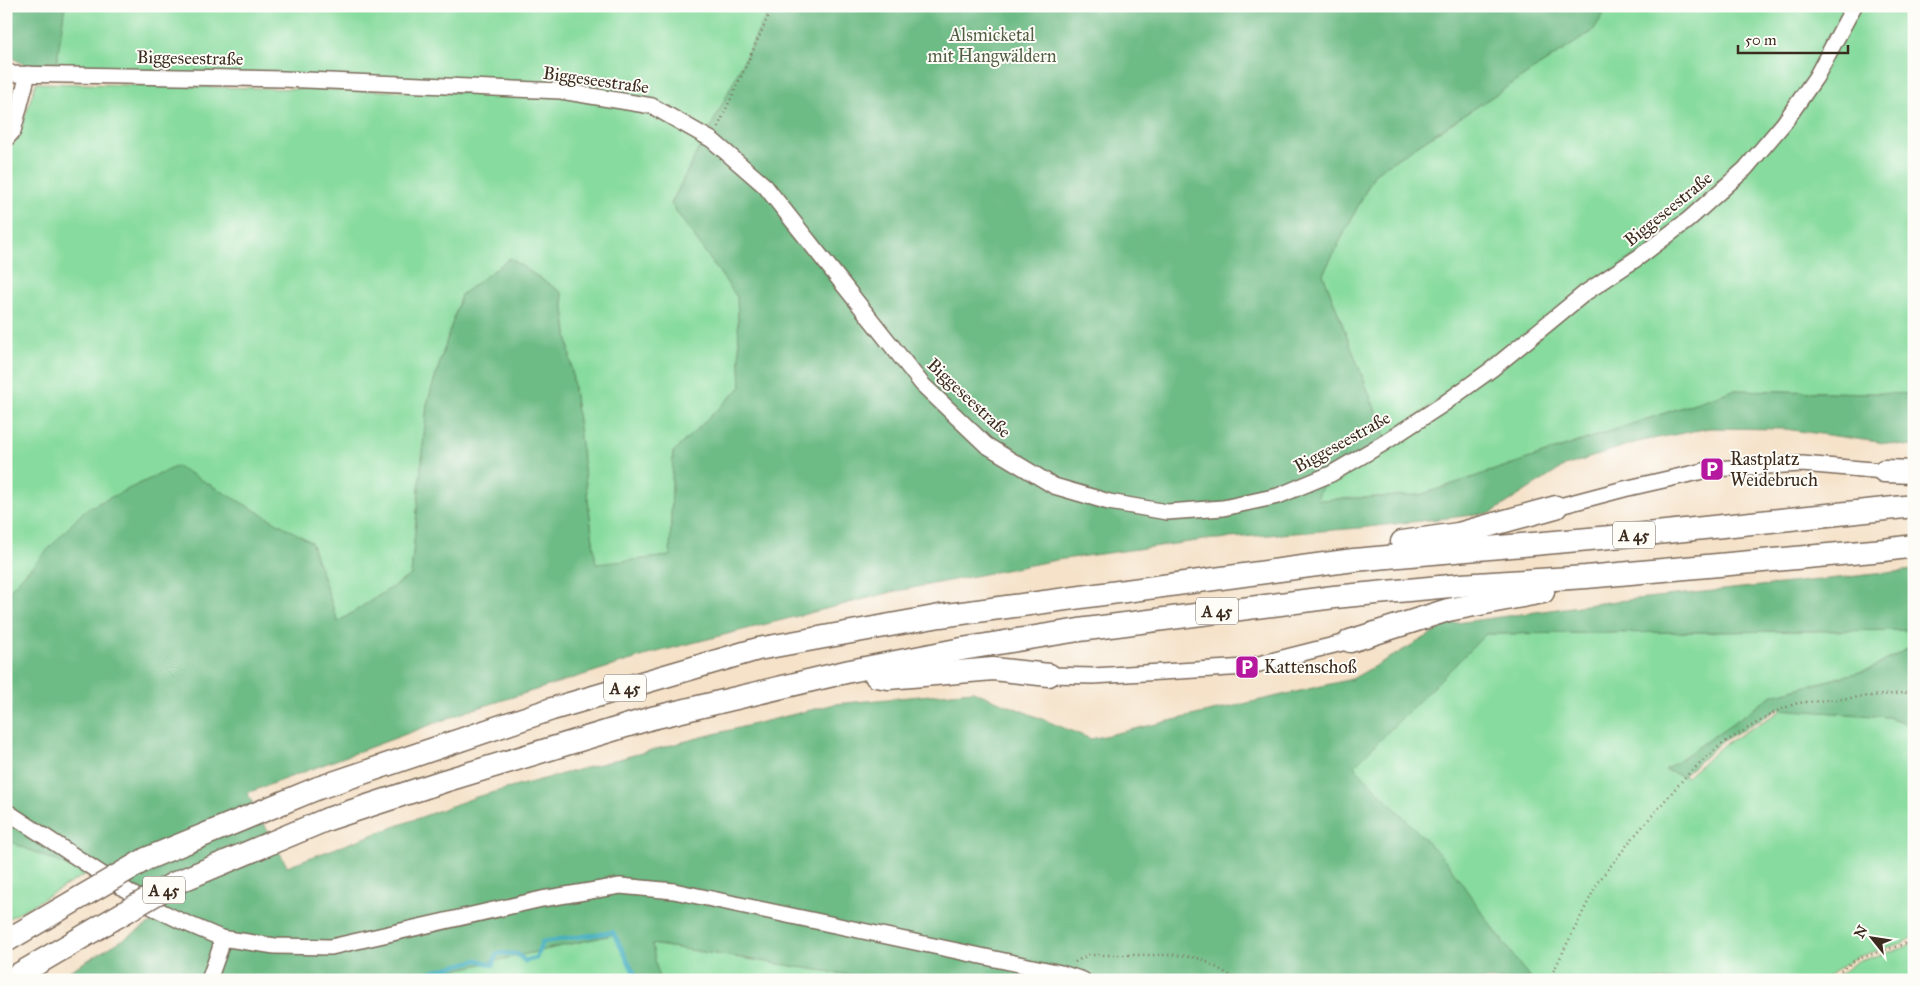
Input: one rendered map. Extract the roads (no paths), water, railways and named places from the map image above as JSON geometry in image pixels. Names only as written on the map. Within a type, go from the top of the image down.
[{"type":"highway","points":[[1884,471],[1914,472]]},
{"type":"highway","name":"A 45","points":[[6,941],[146,859],[318,788],[552,709],[758,649],[940,616],[1354,560],[1656,533],[1914,506]]},
{"type":"highway","points":[[1354,560],[1408,540],[1458,534],[1556,507]]},
{"type":"highway","name":"A 45","points":[[9,980],[172,884],[328,819],[444,781],[652,718],[850,671],[962,649],[1031,638],[1198,613],[1334,597],[1442,587],[1586,578],[1914,546]]},
{"type":"highway","points":[[1350,641],[1448,610],[1564,588],[1586,578]]},
{"type":"highway","points":[[850,671],[888,678],[993,669],[1049,675]]},
{"type":"street","name":"Biggeseestraße","points":[[6,71],[13,74],[283,79],[561,91],[652,106],[712,140],[765,186],[922,384],[986,445],[1054,486],[1109,502],[1167,512],[1223,508],[1278,496],[1331,474],[1384,443],[1492,369],[1585,293],[1639,257],[1688,220],[1745,169],[1784,123],[1816,78],[1854,6]]},
{"type":"street","points":[[6,139],[12,131],[28,74]]},
{"type":"street","points":[[1556,507],[1712,469],[1802,464],[1884,471]]},
{"type":"street","points":[[1049,675],[1093,676],[1247,667],[1350,641]]},
{"type":"street","points":[[6,811],[152,907],[221,938],[276,946],[331,946],[542,899],[620,886],[674,891],[1061,973],[1083,980]]},
{"type":"street","points":[[210,980],[220,949],[221,938]]},
{"type":"waterway","points":[[400,980],[478,960],[493,965],[497,953],[517,954],[525,961],[536,958],[542,942],[613,932],[638,980]]},
{"type":"place","name":"Rastplatz Weidebruch","points":[[1712,469]]},
{"type":"place","name":"Kattenschoß","points":[[1247,667]]},
{"type":"park label","name":"Alsmicketal mit Hangwäldern","points":[[992,45]]}]
